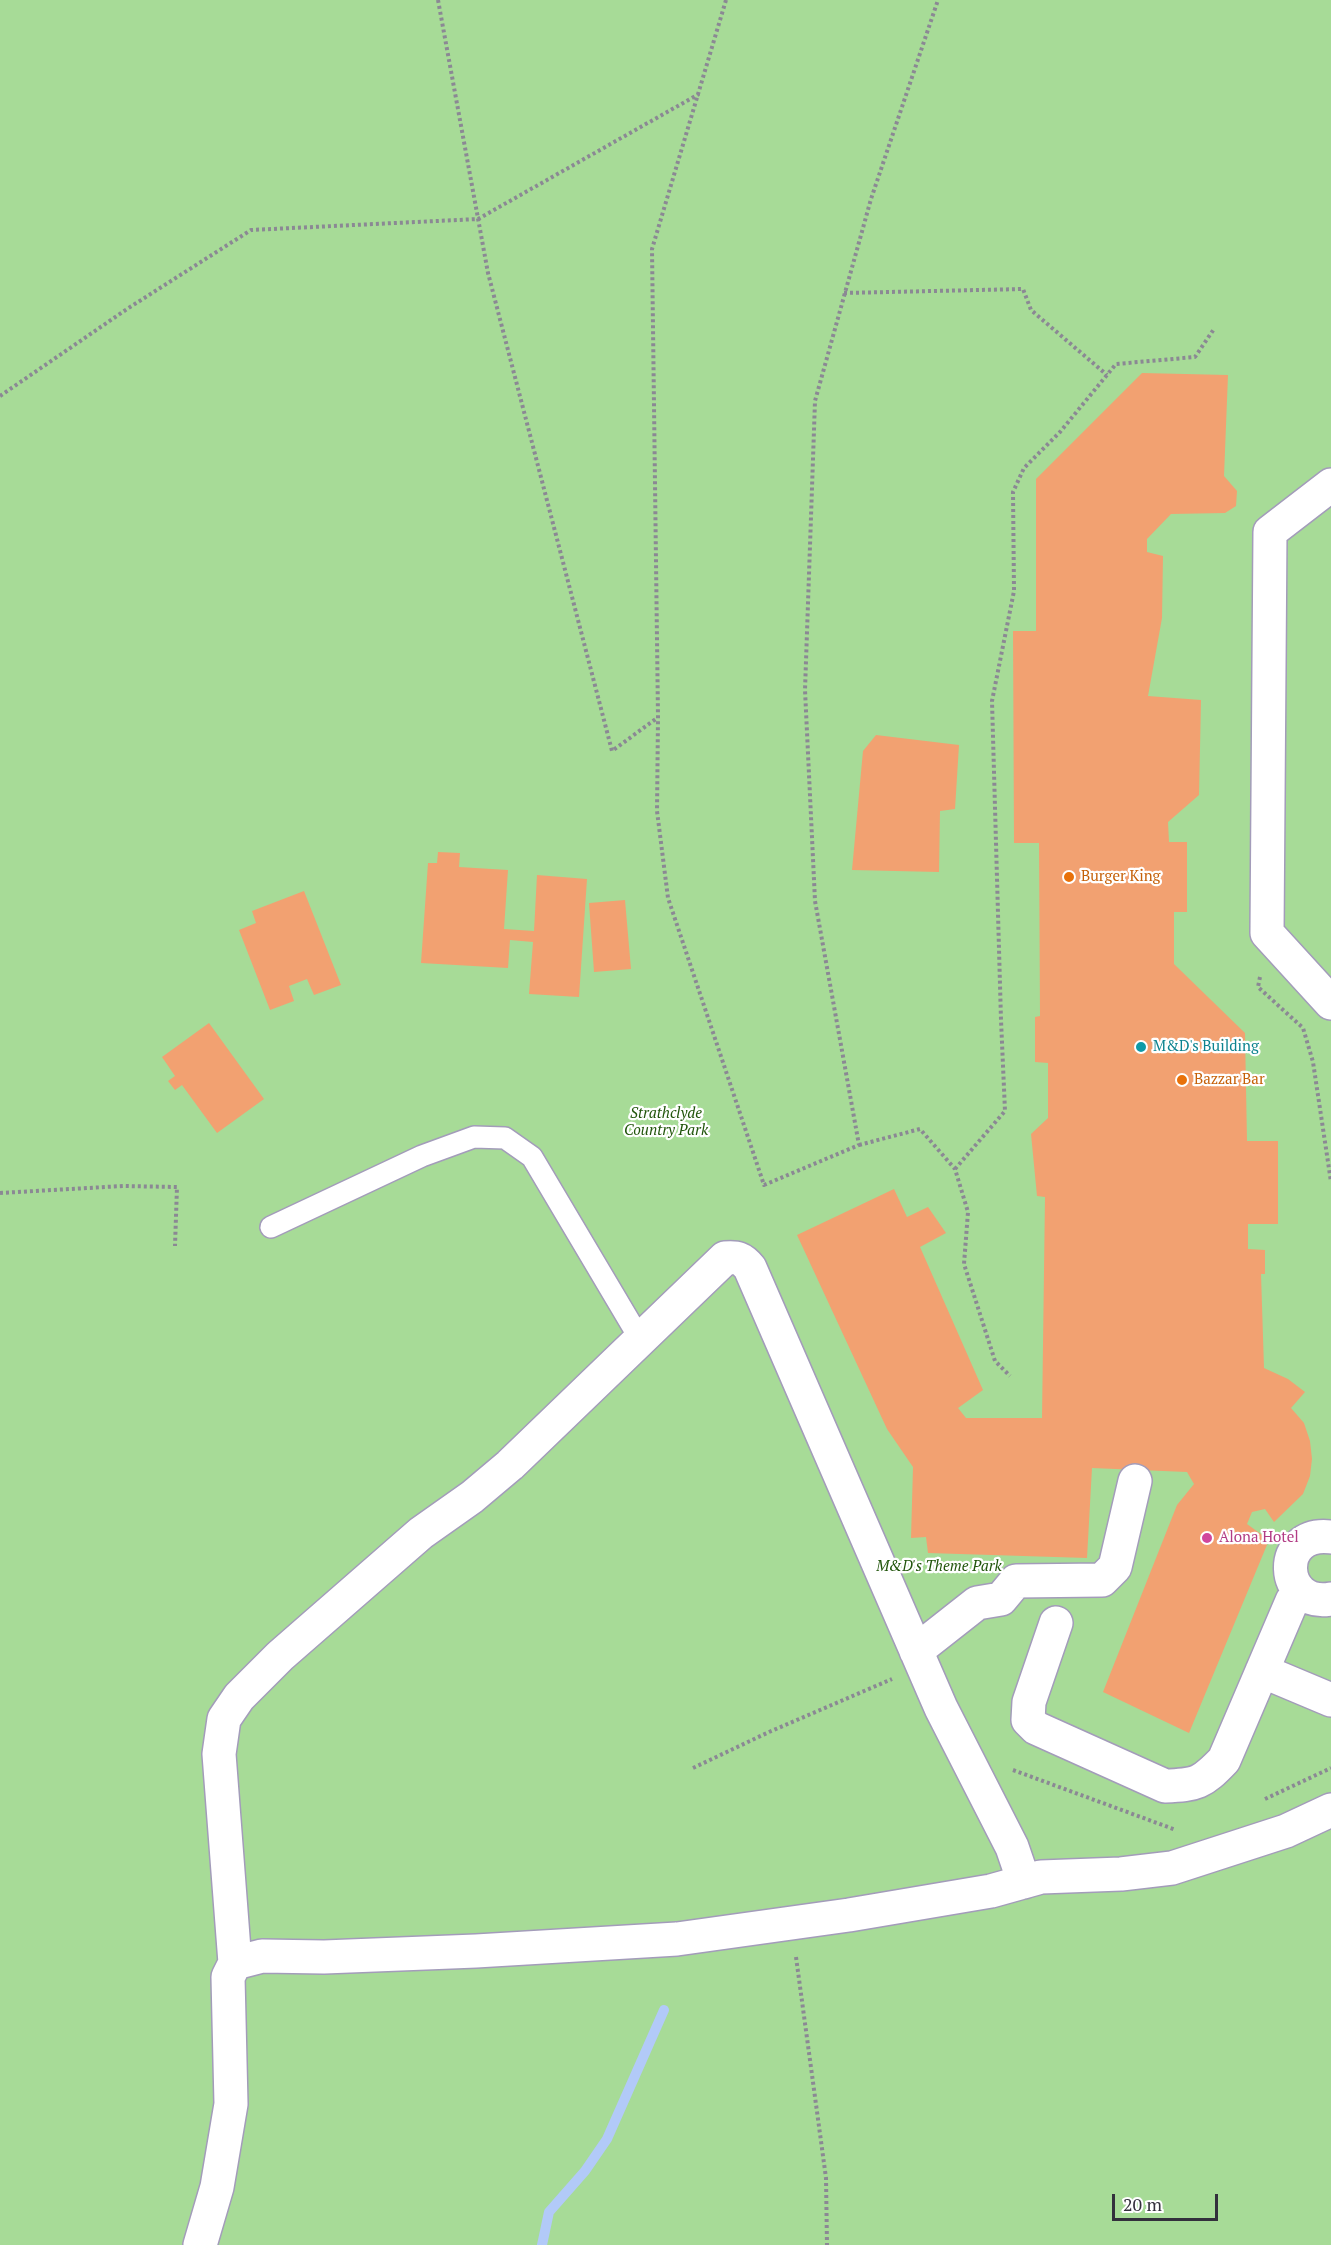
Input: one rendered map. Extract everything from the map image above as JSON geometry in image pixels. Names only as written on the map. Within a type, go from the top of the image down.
[{"type":"street","points":[[1331,485],[1270,532],[1267,933],[1331,1003]]},
{"type":"street","points":[[200,2245],[217,2187],[231,2104],[228,1977],[235,1963],[219,1754],[224,1719],[239,1696],[280,1656],[421,1533],[472,1497],[510,1465],[725,1258],[736,1257],[750,1268],[941,1708],[1012,1847],[1024,1882]]},
{"type":"street","points":[[920,1659],[977,1603],[1001,1599],[1016,1581],[1102,1580],[1115,1567],[1135,1481]]},
{"type":"street","points":[[1316,1596],[1290,1575],[1290,1564],[1293,1554],[1309,1539],[1320,1536],[1331,1537]]},
{"type":"street","points":[[1056,1623],[1029,1702],[1028,1720],[1036,1728],[1165,1786],[1187,1785],[1207,1778],[1224,1760],[1292,1600],[1316,1596]]},
{"type":"street","points":[[1262,1671],[1331,1700]]},
{"type":"street","points":[[235,1963],[262,1956],[324,1957],[663,1941],[991,1891],[1041,1877],[1121,1874],[1172,1868],[1286,1831],[1331,1810]]},
{"type":"lane","points":[[271,1227],[422,1156],[474,1137],[506,1138],[532,1157],[640,1339]]},
{"type":"path","points":[[438,0],[488,273],[612,751],[658,717]]},
{"type":"path","points":[[726,0],[652,249],[658,717],[657,811],[668,898],[764,1185],[859,1145],[920,1129],[956,1169],[968,1212],[964,1264],[995,1361],[1010,1376]]},
{"type":"path","points":[[859,1145],[815,901],[805,690],[815,402],[871,199],[938,0]]},
{"type":"path","points":[[0,396],[127,309],[251,230],[478,219],[700,93]]},
{"type":"path","points":[[844,293],[1023,289],[1031,310],[1107,375]]},
{"type":"path","points":[[956,1169],[1005,1111],[1000,1020],[992,701],[1014,591],[1013,492],[1024,468],[1060,432],[1116,364],[1195,357],[1214,329]]},
{"type":"path","points":[[1267,933],[1258,987],[1303,1028],[1313,1062],[1331,1182]]},
{"type":"path","points":[[0,1193],[123,1186],[177,1187],[175,1246]]},
{"type":"path","points":[[693,1768],[845,1698],[920,1659]]},
{"type":"path","points":[[791,1923],[826,2178],[827,2245]]},
{"type":"green space","name":"Strathclyde Country Park","points":[[0,0],[1331,0],[1331,2245],[0,2245]]},
{"type":"building","name":"M&D's Building","points":[[1142,373],[1228,375],[1224,476],[1237,491],[1236,506],[1225,513],[1171,514],[1147,539],[1147,552],[1163,556],[1162,618],[1148,696],[1201,700],[1199,795],[1168,822],[1169,842],[1187,842],[1187,912],[1174,912],[1174,964],[1245,1033],[1247,1141],[1278,1141],[1278,1224],[1248,1224],[1248,1249],[1265,1250],[1265,1274],[1261,1274],[1264,1368],[1288,1379],[1305,1392],[1291,1408],[1304,1423],[1310,1441],[1312,1459],[1310,1476],[1303,1494],[1274,1522],[1265,1509],[1252,1512],[1247,1524],[1269,1540],[1189,1733],[1103,1692],[1177,1505],[1194,1484],[1187,1472],[1092,1468],[1087,1558],[928,1553],[926,1537],[911,1538],[913,1467],[887,1429],[797,1235],[894,1189],[907,1217],[928,1207],[946,1233],[920,1247],[983,1390],[958,1408],[966,1418],[1042,1418],[1045,1197],[1037,1196],[1031,1134],[1048,1118],[1048,1063],[1035,1062],[1035,1017],[1040,1016],[1039,843],[1014,843],[1013,631],[1036,631],[1036,479]]},
{"type":"building","points":[[876,735],[959,745],[955,809],[940,811],[939,872],[852,870],[863,751]]},
{"type":"building","points":[[438,852],[460,853],[459,867],[508,870],[504,929],[534,931],[537,875],[587,879],[579,997],[529,994],[533,942],[510,940],[508,968],[421,963],[428,863],[437,863]]},
{"type":"building","points":[[304,891],[341,985],[314,995],[307,979],[289,986],[294,1001],[270,1010],[239,930],[256,923],[252,911]]},
{"type":"building","points":[[625,900],[631,969],[594,972],[589,903]]},
{"type":"building","points":[[209,1023],[264,1099],[217,1133],[182,1085],[175,1090],[168,1081],[175,1076],[162,1057]]},
{"type":"waterway","points":[[542,2245],[549,2212],[585,2171],[607,2139],[664,2010]]},
{"type":"place","name":"Burger King","points":[[1069,877]]},
{"type":"place","name":"M&D's Building","points":[[1141,1047]]},
{"type":"place","name":"Bazzar Bar","points":[[1182,1080]]},
{"type":"place","name":"Alona Hotel","points":[[1207,1538]]},
{"type":"park label","name":"M&D's Theme Park","points":[[939,1567]]}]
